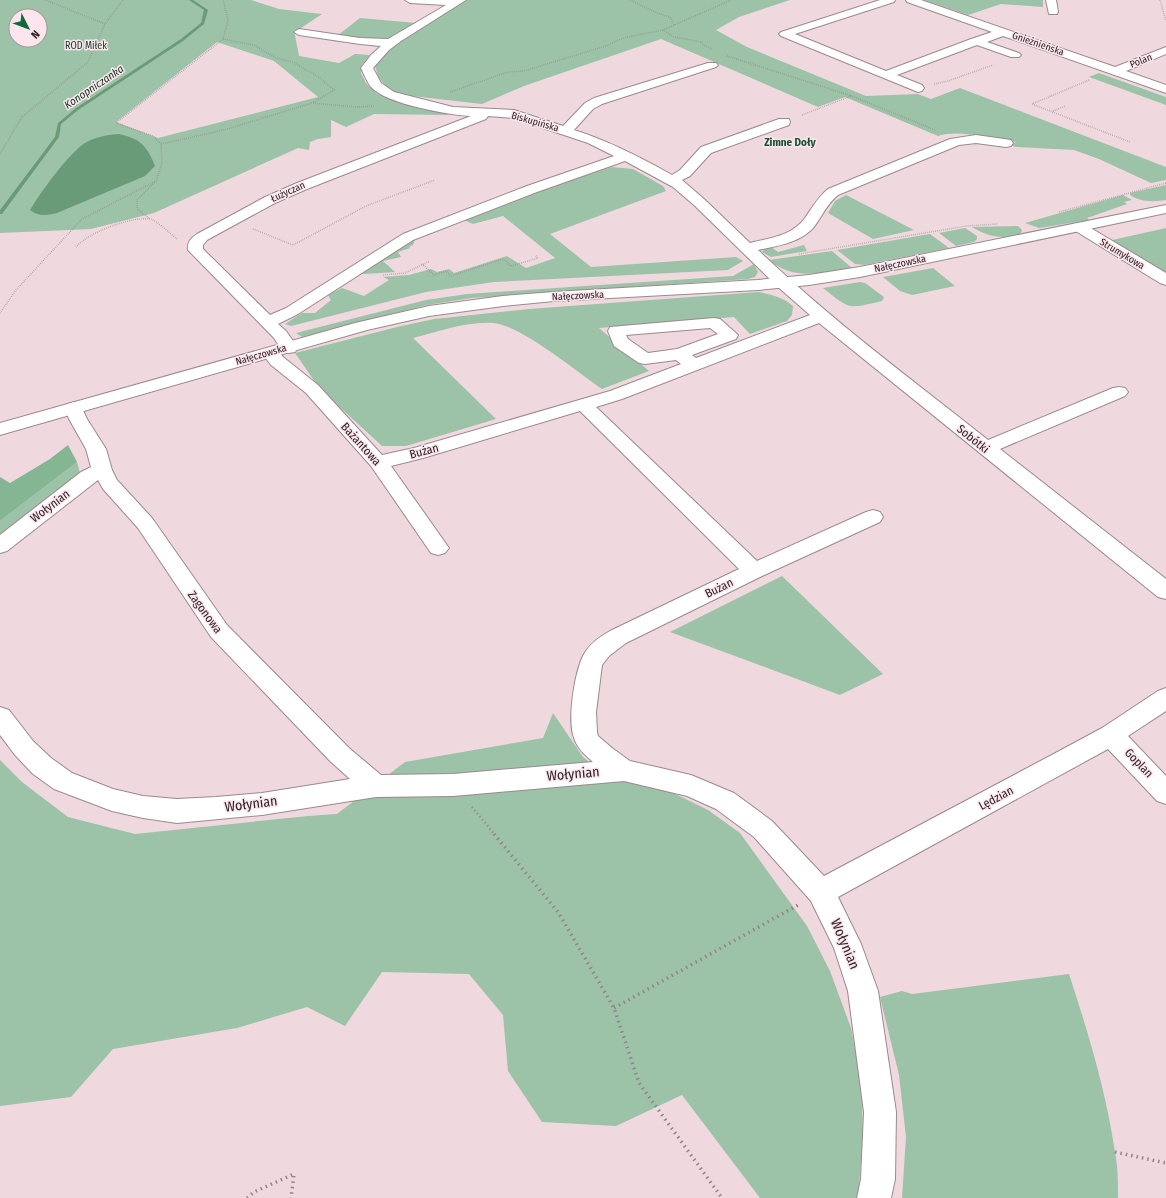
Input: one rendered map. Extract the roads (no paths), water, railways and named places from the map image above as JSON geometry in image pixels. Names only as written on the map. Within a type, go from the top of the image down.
[{"type":"street","points":[[410,0],[460,1]]},
{"type":"street","points":[[890,0],[785,34],[918,88]]},
{"type":"street","name":"Gnieźnieńska","points":[[911,0],[1166,89]]},
{"type":"street","points":[[1052,0],[1053,12]]},
{"type":"street","name":"Biskupińska","points":[[460,1],[378,52],[367,68],[376,86],[390,95],[453,111],[514,114],[593,140],[627,156],[672,180],[699,202],[784,284]]},
{"type":"street","points":[[299,32],[360,41],[391,43]]},
{"type":"street","points":[[886,75],[975,41],[1003,32]]},
{"type":"street","points":[[975,41],[1015,55]]},
{"type":"street","name":"Polan","points":[[1116,71],[1166,50]]},
{"type":"street","points":[[566,131],[589,106],[598,101],[712,66]]},
{"type":"street","name":"Łużyczan","points":[[268,322],[196,250],[195,245],[197,241],[230,220],[302,186],[481,116],[486,112]]},
{"type":"street","points":[[672,180],[685,173],[706,150],[784,122]]},
{"type":"street","points":[[748,248],[782,240],[803,229],[809,224],[821,203],[833,192],[958,140],[968,138],[1006,143]]},
{"type":"street","points":[[289,348],[268,322],[292,311],[408,237],[556,180],[627,156]]},
{"type":"street","name":"Nałęczowska","points":[[0,430],[395,318],[472,304],[557,297],[784,284],[839,276],[1166,209]]},
{"type":"street","name":"Strumykowa","points":[[1079,227],[1166,280]]},
{"type":"street","name":"Sobótki","points":[[784,284],[821,316],[985,448],[1166,591]]},
{"type":"street","name":"Bużan","points":[[378,462],[416,454],[584,405],[694,366],[821,316]]},
{"type":"street","points":[[680,354],[730,334],[714,323],[616,331],[620,342],[645,359],[680,354],[694,366]]},
{"type":"street","name":"Bażantowa","points":[[271,353],[278,361],[312,389],[378,462],[438,548]]},
{"type":"street","points":[[985,448],[1119,392]]},
{"type":"street","points":[[584,405],[754,571],[873,517]]},
{"type":"street","name":"Zagonowa","points":[[74,408],[78,419],[96,449],[102,470],[110,484],[145,523],[190,591],[228,643],[340,755],[376,786]]},
{"type":"street","name":"Wołynian","points":[[0,546],[88,477],[102,470]]},
{"type":"street","name":"Bużan","points":[[624,770],[597,751],[585,737],[585,700],[588,670],[593,659],[608,643],[618,637],[754,571]]},
{"type":"street","name":"Lędzian","points":[[821,892],[1072,757],[1111,735],[1166,698]]},
{"type":"street","name":"Wołynian","points":[[0,717],[24,748],[42,766],[63,781],[112,800],[143,807],[177,810],[247,805],[376,786],[453,785],[624,770],[691,786],[725,801],[763,829],[821,892],[847,944],[863,991],[880,1112],[878,1179],[874,1198]]},
{"type":"street","name":"Goplan","points":[[1111,735],[1166,792]]},
{"type":"waterway","name":"Konopniczanka","points":[[0,213],[57,137],[59,124],[77,109],[182,40],[203,23],[206,10],[191,0]]},
{"type":"district","name":"Zimne Doły","points":[[790,142]]},
{"type":"park label","name":"ROD Miłek","points":[[86,46]]}]
